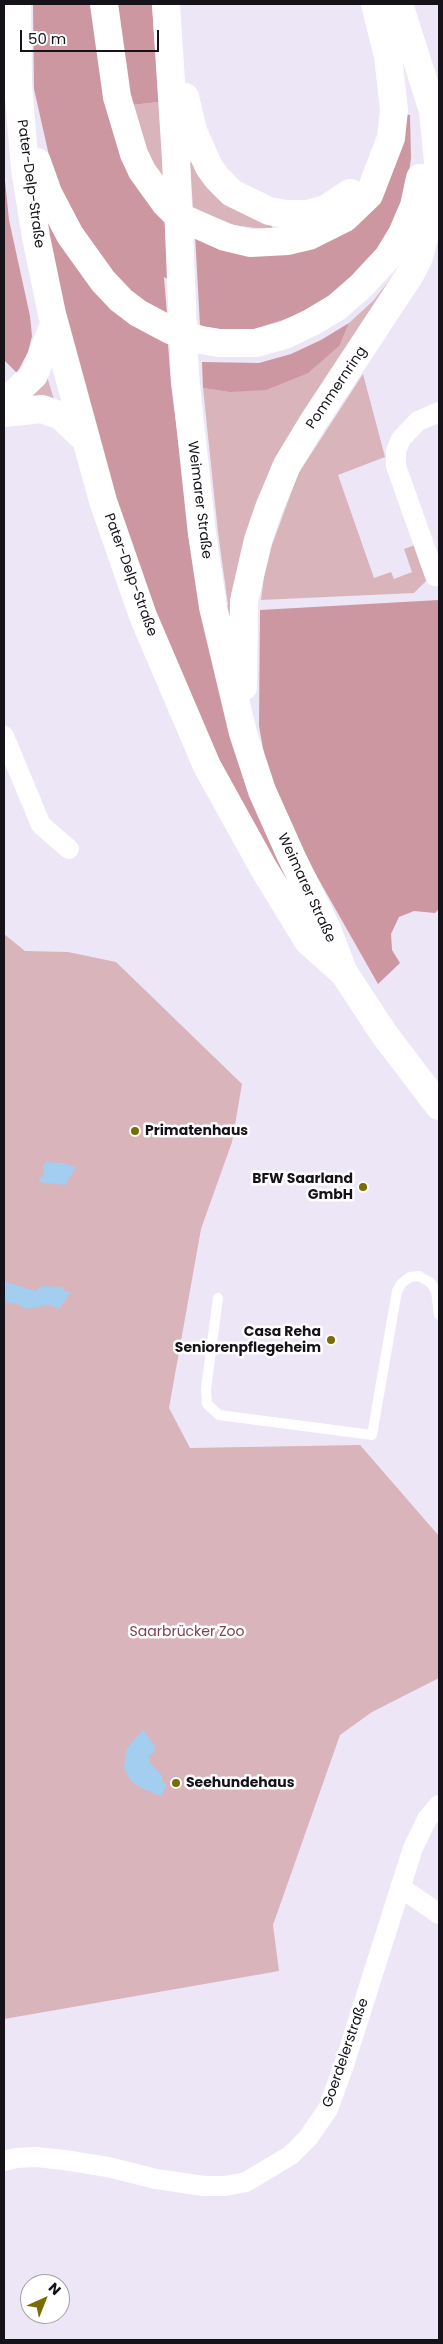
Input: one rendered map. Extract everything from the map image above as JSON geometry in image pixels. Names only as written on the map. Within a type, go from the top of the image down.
[{"type":"street","name":"Pater-Delp-Straße","points":[[17,4],[18,84],[26,169],[36,237],[54,324],[84,438],[118,547],[143,616],[221,794],[264,870],[308,941],[344,973],[384,1034],[439,1106]]},
{"type":"street","points":[[104,4],[117,98],[134,154],[154,189],[178,216],[218,234],[250,243],[288,241],[309,236],[345,218],[358,208],[369,195],[385,158],[391,138],[394,110],[388,56],[375,4]]},
{"type":"street","name":"Pommernring","points":[[243,733],[244,601],[258,540],[269,508],[287,466],[300,444],[411,274],[419,257],[432,207],[438,162],[433,111],[399,4]]},
{"type":"street","points":[[166,5],[192,131],[217,178],[232,193],[269,211],[285,214],[307,214],[326,209],[339,202],[357,188],[385,158]]},
{"type":"street","name":"Weimarer Straße","points":[[166,5],[185,376],[202,534],[213,608],[243,733],[262,791],[291,856],[328,929],[344,973]]},
{"type":"street","name":"Pommernring","points":[[18,84],[34,154],[48,193],[70,236],[103,281],[121,300],[138,313],[170,330],[201,340],[219,343],[256,343],[285,335],[305,326],[337,307],[383,264],[402,234],[414,206],[424,162],[424,111],[413,51]]},
{"type":"street","points":[[4,401],[34,375],[44,356],[54,324]]},
{"type":"street","points":[[4,413],[42,409],[61,416],[84,438]]},
{"type":"street","points":[[435,576],[396,466],[396,452],[400,439],[418,421],[439,412]]},
{"type":"street","points":[[4,736],[41,825],[69,849]]},
{"type":"street","name":"Goerdelerstraße","points":[[4,2161],[36,2157],[64,2160],[108,2167],[156,2179],[204,2186],[225,2186],[246,2182],[291,2155],[308,2138],[328,2109],[344,2065],[413,1848],[427,1819],[439,1805]]},
{"type":"street","points":[[400,1887],[439,1914]]},
{"type":"lane","points":[[218,1298],[206,1389],[208,1404],[219,1415],[372,1435],[397,1291],[402,1283],[410,1277],[419,1276],[431,1283],[436,1291],[439,1315]]},
{"type":"green space","points":[[159,102],[167,185],[155,168],[145,147],[131,105]]},
{"type":"green space","points":[[193,162],[271,223],[273,229],[234,225],[193,208],[190,163]]},
{"type":"green space","points":[[398,269],[305,415],[232,618],[226,618],[224,606],[228,605],[218,532],[203,388],[229,392],[340,345],[349,323],[374,300]]},
{"type":"green space","points":[[45,370],[55,403],[21,404]]},
{"type":"green space","points":[[363,374],[385,457],[338,475],[374,578],[391,572],[394,579],[412,572],[404,549],[418,544],[430,577],[414,593],[261,600],[264,577],[272,545],[298,474]]},
{"type":"green space","name":"Saarbrücker Zoo","points":[[4,934],[25,951],[68,952],[116,962],[242,1084],[232,1142],[201,1229],[169,1408],[190,1448],[360,1445],[439,1536],[439,1678],[372,1712],[340,1735],[273,1925],[279,1971],[4,2019]]},
{"type":"shaded area","points":[[33,4],[92,4],[166,222],[168,279],[164,277],[167,314],[144,302],[111,274],[57,191],[34,89]]},
{"type":"shaded area","points":[[116,4],[152,4],[159,102],[131,105]]},
{"type":"shaded area","points":[[404,114],[410,115],[411,158],[405,201],[373,257],[330,296],[306,311],[254,329],[220,329],[200,326],[195,234],[350,227]]},
{"type":"shaded area","points":[[4,170],[9,220],[30,316],[32,336],[28,352],[17,373],[4,360]]},
{"type":"shaded area","points":[[39,196],[132,323],[168,344],[171,385],[191,535],[315,937],[216,762],[153,612],[78,382]]},
{"type":"shaded area","points":[[349,323],[340,345],[308,373],[266,390],[229,392],[203,388],[202,362],[259,363],[291,354],[321,340]]},
{"type":"shaded area","points":[[439,600],[439,909],[435,913],[414,911],[399,917],[391,934],[392,950],[400,963],[378,984],[311,866],[275,786],[264,754],[259,726],[260,610]]},
{"type":"water","points":[[46,1162],[62,1163],[76,1167],[65,1185],[38,1182],[44,1173],[43,1166]]},
{"type":"water","points":[[6,1282],[35,1291],[42,1286],[63,1287],[64,1291],[71,1292],[59,1309],[50,1305],[25,1309],[18,1304],[9,1303],[4,1299],[4,1284]]},
{"type":"water","points":[[143,1730],[155,1746],[154,1753],[149,1755],[149,1762],[161,1774],[163,1782],[167,1785],[161,1796],[141,1788],[131,1781],[124,1768],[127,1748]]},
{"type":"place","name":"Primatenhaus","points":[[135,1131]]},
{"type":"place","name":"BFW Saarland GmbH","points":[[363,1187]]},
{"type":"place","name":"Casa Reha Seniorenpflegeheim","points":[[331,1340]]},
{"type":"place","name":"Seehundehaus","points":[[176,1783]]}]
